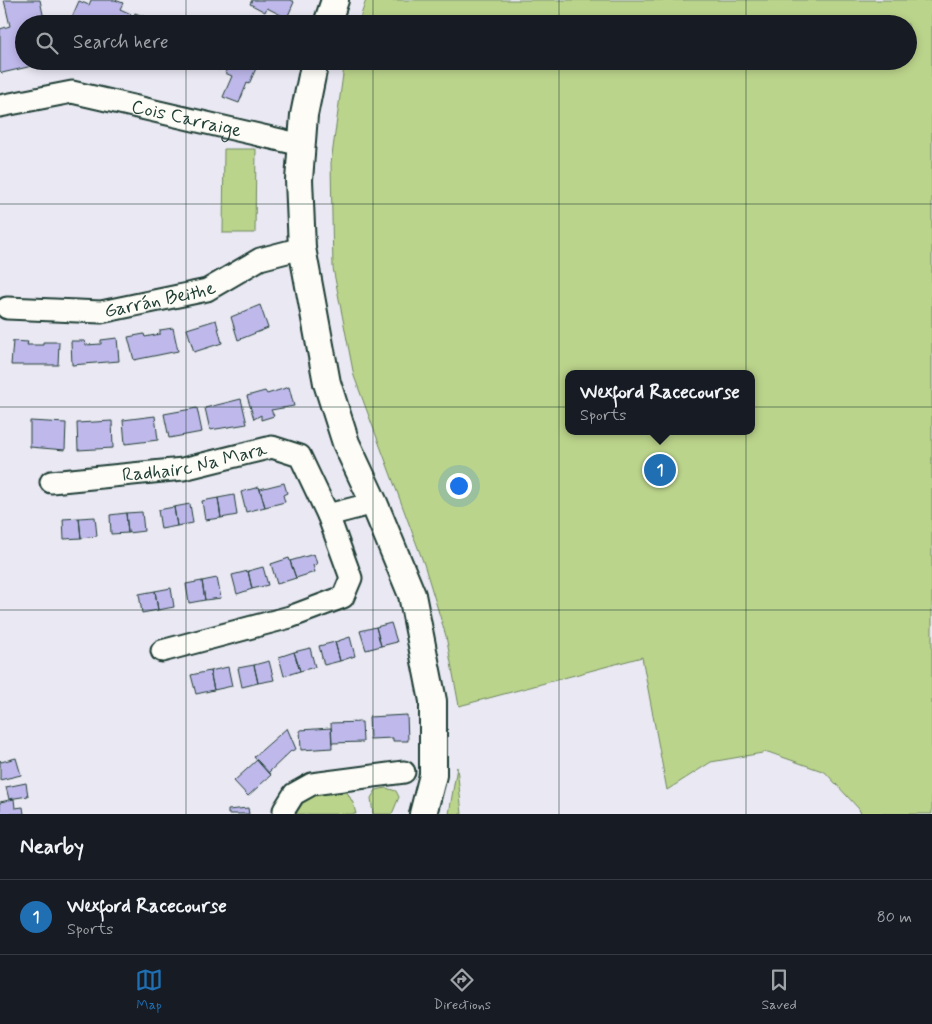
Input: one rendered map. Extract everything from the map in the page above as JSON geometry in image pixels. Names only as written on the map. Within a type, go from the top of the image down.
[{"type":"street","points":[[330,15],[336,0]]},
{"type":"street","points":[[313,70],[304,114],[299,180],[302,248],[327,383],[346,443],[374,503],[412,595],[433,702],[433,775],[423,814]]},
{"type":"street","name":"Cois Carraige","points":[[0,106],[72,92],[302,145]]},
{"type":"street","name":"Garrán Beithe","points":[[7,308],[101,312],[207,290],[260,259],[302,248]]},
{"type":"street","name":"Radhairc Na Mara","points":[[51,482],[184,469],[272,448],[300,456],[328,515],[351,578],[343,598],[290,618],[162,651]]},
{"type":"street","points":[[328,515],[374,503]]},
{"type":"street","points":[[284,814],[284,810],[294,794],[312,784],[404,772]]},
{"type":"green space","points":[[366,0],[932,0],[932,814],[861,814],[859,809],[825,772],[768,752],[711,762],[667,790],[642,657],[459,706],[446,636],[424,564],[354,376],[333,268],[331,163],[344,70],[917,70],[917,15],[361,15]]},
{"type":"green space","points":[[224,149],[256,149],[255,233],[223,233]]},
{"type":"green space","points":[[457,767],[462,814],[449,814]]},
{"type":"green space","points":[[386,788],[396,791],[399,797],[392,814],[373,814],[371,798],[376,790]]},
{"type":"green space","points":[[330,791],[347,792],[356,814],[292,814],[308,798]]},
{"type":"building","points":[[4,0],[40,0],[43,15],[15,15],[15,70],[2,73],[0,71],[0,29],[10,26]]},
{"type":"building","points":[[91,0],[115,0],[123,3],[120,9],[131,14],[73,15],[79,1],[89,5]]},
{"type":"building","points":[[252,0],[291,0],[294,2],[288,15],[281,15],[267,8],[265,12],[250,4]]},
{"type":"building","points":[[226,70],[255,70],[249,84],[247,83],[239,103],[223,97],[232,76],[225,73]]},
{"type":"building","points":[[260,305],[268,328],[238,340],[231,317]]},
{"type":"building","points":[[216,320],[222,343],[194,352],[187,329]]},
{"type":"building","points":[[173,328],[178,351],[134,360],[128,337],[144,334],[145,337],[160,334],[160,330]]},
{"type":"building","points":[[117,338],[119,361],[72,365],[71,341],[85,341],[86,345],[101,344],[101,340]]},
{"type":"building","points":[[13,341],[28,342],[27,345],[59,342],[58,365],[11,365]]},
{"type":"building","points":[[289,387],[294,406],[271,410],[274,416],[261,420],[261,415],[254,419],[247,396],[265,391],[267,394]]},
{"type":"building","points":[[241,399],[247,424],[210,430],[205,408]]},
{"type":"building","points":[[197,408],[202,432],[169,438],[164,414]]},
{"type":"building","points":[[155,416],[158,440],[125,444],[123,420]]},
{"type":"building","points":[[30,421],[66,423],[65,450],[30,447]]},
{"type":"building","points":[[112,421],[113,448],[78,450],[77,423]]},
{"type":"building","points":[[284,483],[287,493],[283,495],[285,502],[265,507],[260,489]]},
{"type":"building","points":[[259,487],[265,507],[246,512],[241,492]]},
{"type":"building","points":[[234,495],[237,515],[221,518],[218,498]]},
{"type":"building","points":[[218,498],[221,518],[205,520],[202,501]]},
{"type":"building","points":[[190,504],[193,523],[177,526],[174,507]]},
{"type":"building","points":[[174,507],[177,526],[161,529],[158,510]]},
{"type":"building","points":[[142,512],[144,531],[128,533],[126,513]]},
{"type":"building","points":[[126,513],[128,533],[111,534],[110,515]]},
{"type":"building","points":[[95,517],[97,536],[81,538],[79,518]]},
{"type":"building","points":[[79,518],[81,538],[64,539],[63,519]]},
{"type":"building","points":[[314,554],[317,564],[313,565],[315,572],[296,578],[290,561]]},
{"type":"building","points":[[289,558],[296,578],[277,584],[271,564]]},
{"type":"building","points":[[263,567],[268,585],[252,589],[248,571]]},
{"type":"building","points":[[248,571],[252,589],[237,594],[232,575]]},
{"type":"building","points":[[217,578],[221,598],[205,600],[202,581]]},
{"type":"building","points":[[202,581],[205,600],[189,603],[186,584]]},
{"type":"building","points":[[171,588],[174,607],[158,610],[155,591]]},
{"type":"building","points":[[155,591],[158,610],[142,613],[139,594]]},
{"type":"building","points":[[391,623],[397,642],[381,646],[376,627]]},
{"type":"building","points":[[376,627],[381,646],[366,650],[360,631]]},
{"type":"building","points":[[350,637],[355,656],[340,661],[335,642]]},
{"type":"building","points":[[335,642],[340,661],[324,665],[319,646]]},
{"type":"building","points":[[310,648],[315,667],[300,671],[294,652]]},
{"type":"building","points":[[294,652],[300,671],[284,676],[279,657]]},
{"type":"building","points":[[269,661],[274,680],[258,683],[254,665]]},
{"type":"building","points":[[254,665],[258,683],[242,687],[238,668]]},
{"type":"building","points":[[228,667],[232,686],[214,690],[210,671]]},
{"type":"building","points":[[210,671],[214,690],[196,694],[191,675]]},
{"type":"building","points":[[407,715],[408,741],[393,741],[393,738],[370,739],[369,717]]},
{"type":"building","points":[[362,722],[363,742],[332,743],[331,723]]},
{"type":"building","points":[[287,728],[296,749],[291,751],[268,773],[254,757]]},
{"type":"building","points":[[331,728],[332,748],[301,750],[300,730]]},
{"type":"building","points":[[16,758],[21,775],[0,780],[0,760],[1,762]]},
{"type":"building","points":[[257,760],[271,775],[248,796],[234,781]]},
{"type":"building","points":[[26,783],[28,796],[9,799],[6,787]]},
{"type":"building","points":[[14,799],[15,808],[23,807],[24,814],[0,814],[0,802]]},
{"type":"building","points":[[248,808],[249,814],[228,814],[228,810]]},
{"type":"place","name":"Wexford Racecourse","points":[[660,470]]}]
